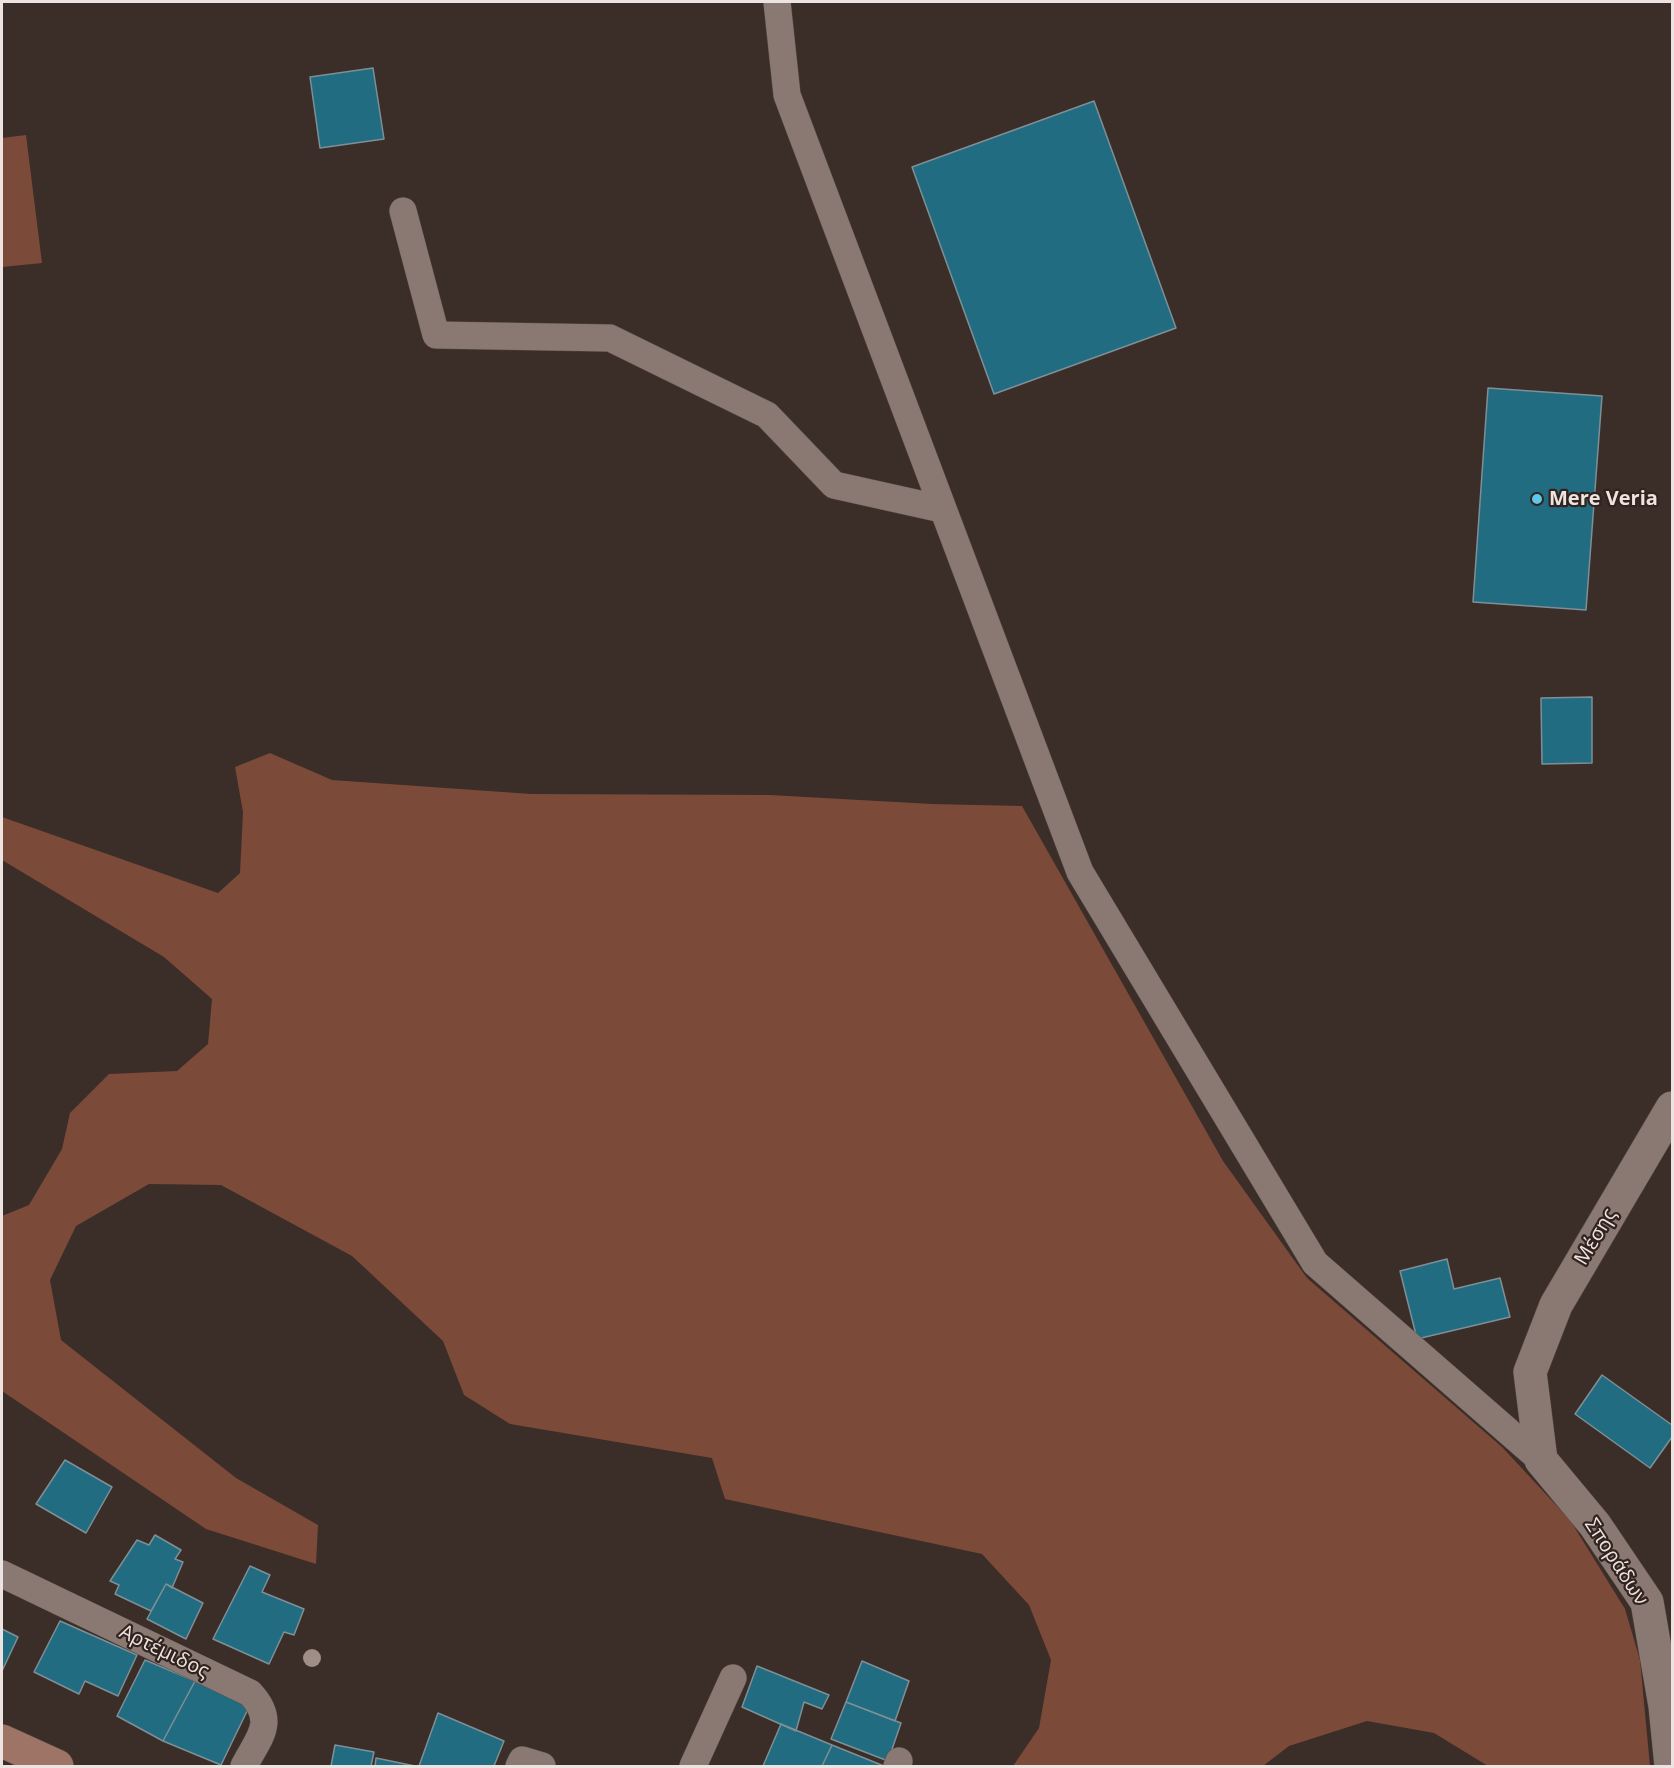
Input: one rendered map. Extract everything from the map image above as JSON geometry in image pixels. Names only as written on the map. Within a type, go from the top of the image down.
[{"type":"main road","points":[[2,1741],[57,1767]]},
{"type":"street","points":[[777,2],[787,95],[1080,872],[1315,1263],[1541,1460]]},
{"type":"street","points":[[403,211],[436,335],[610,338],[767,415],[834,485],[942,508]]},
{"type":"street","name":"Μέσης","points":[[1541,1460],[1530,1372],[1556,1305],[1672,1108]]},
{"type":"street","name":"Σποράδων","points":[[1541,1460],[1595,1525],[1647,1602],[1665,1666],[1671,1767]]},
{"type":"street","name":"Αρτέμιδος","points":[[2,1574],[250,1693],[263,1707],[265,1725],[243,1767]]},
{"type":"street","points":[[693,1767],[733,1678]]},
{"type":"street","points":[[519,1767],[522,1760],[542,1767]]},
{"type":"shaded area","points":[[26,135],[42,263],[2,267],[2,138]]},
{"type":"shaded area","points":[[270,753],[332,780],[531,794],[770,795],[932,804],[1022,806],[1223,1161],[1307,1278],[1502,1447],[1570,1520],[1625,1609],[1640,1660],[1650,1766],[1488,1766],[1434,1733],[1367,1721],[1289,1746],[1263,1766],[1013,1766],[1039,1728],[1051,1660],[1029,1605],[982,1554],[725,1499],[712,1458],[510,1424],[464,1395],[443,1341],[352,1256],[221,1185],[149,1184],[76,1226],[50,1280],[61,1340],[236,1478],[318,1525],[316,1564],[206,1529],[2,1391],[2,1216],[29,1205],[62,1149],[70,1113],[109,1074],[177,1071],[208,1044],[212,999],[164,957],[2,860],[2,817],[218,893],[240,873],[243,812],[235,767]]},
{"type":"building","points":[[373,68],[384,139],[320,148],[310,77]]},
{"type":"building","points":[[1094,101],[1176,328],[994,394],[912,167]]},
{"type":"building","name":"Mere Veria","points":[[1488,388],[1602,396],[1586,610],[1473,602]]},
{"type":"building","points":[[1592,697],[1592,763],[1542,764],[1541,698]]},
{"type":"building","points":[[1447,1259],[1454,1289],[1500,1278],[1510,1317],[1417,1339],[1400,1271]]},
{"type":"building","points":[[1602,1375],[1672,1425],[1672,1437],[1650,1468],[1575,1414]]},
{"type":"building","points":[[65,1460],[112,1487],[86,1533],[36,1504]]},
{"type":"building","points":[[155,1535],[181,1550],[175,1559],[183,1562],[172,1588],[166,1584],[151,1611],[115,1594],[119,1585],[110,1581],[137,1540],[149,1545]]},
{"type":"building","points":[[250,1566],[270,1575],[262,1592],[304,1609],[294,1635],[284,1632],[269,1664],[213,1639]]},
{"type":"building","points":[[166,1584],[203,1603],[186,1639],[147,1619]]},
{"type":"building","points":[[60,1621],[137,1655],[118,1696],[85,1681],[79,1694],[34,1672]]},
{"type":"building","points":[[2,1629],[18,1637],[2,1671]]},
{"type":"building","points":[[145,1660],[195,1681],[163,1741],[117,1716]]},
{"type":"building","points":[[862,1661],[909,1681],[895,1721],[846,1702]]},
{"type":"building","points":[[757,1666],[829,1695],[822,1709],[804,1702],[796,1731],[742,1707]]},
{"type":"building","points":[[195,1681],[250,1705],[221,1765],[163,1741]]},
{"type":"building","points":[[846,1702],[901,1723],[888,1761],[831,1739]]},
{"type":"building","points":[[438,1713],[504,1741],[494,1766],[419,1766]]},
{"type":"building","points":[[781,1724],[832,1745],[822,1766],[763,1766]]},
{"type":"building","points":[[335,1745],[374,1752],[371,1766],[331,1766]]},
{"type":"building","points":[[832,1745],[884,1766],[822,1766]]},
{"type":"building","points":[[376,1758],[415,1766],[375,1766]]},
{"type":"place","name":"Mere Veria","points":[[1537,499]]}]
